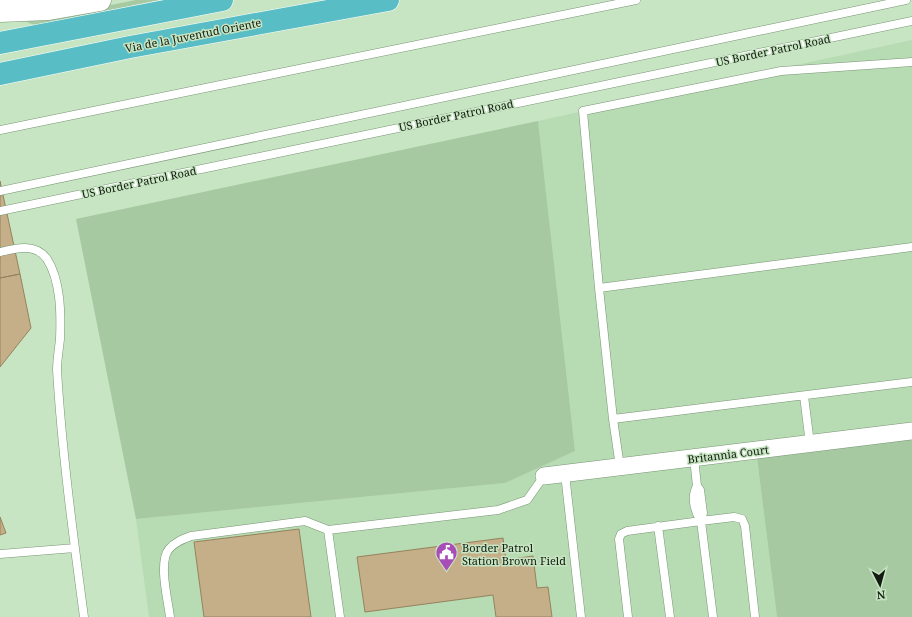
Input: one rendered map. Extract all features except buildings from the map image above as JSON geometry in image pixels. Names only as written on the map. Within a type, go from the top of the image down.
[{"type":"highway","points":[[4,39],[222,0]]},
{"type":"highway","name":"Via de la Juventud Oriente","points":[[0,74],[130,47],[388,0]]},
{"type":"main road","points":[[0,11],[49,9],[100,0]]},
{"type":"street","name":"Britannia Court","points":[[544,476],[912,431]]},
{"type":"lane","points":[[0,130],[636,0]]},
{"type":"lane","points":[[0,191],[906,0]]},
{"type":"lane","name":"US Border Patrol Road","points":[[0,211],[912,21]]},
{"type":"lane","points":[[620,467],[613,419],[599,288],[583,111],[781,72],[912,62]]},
{"type":"lane","points":[[599,288],[912,247]]},
{"type":"lane","points":[[0,252],[19,248],[28,248],[40,251],[47,259],[53,270],[59,294],[60,337],[57,368],[75,548],[84,617]]},
{"type":"lane","points":[[613,419],[912,382]]},
{"type":"lane","points":[[804,396],[810,444]]},
{"type":"lane","points":[[694,458],[697,486],[694,491],[696,513],[701,521],[713,617]]},
{"type":"lane","points":[[565,474],[581,617]]},
{"type":"lane","points":[[170,617],[164,561],[169,549],[177,542],[191,536],[306,521],[328,530],[498,510],[527,500],[544,476]]},
{"type":"lane","points":[[628,617],[618,539],[621,534],[627,531],[658,526],[734,517],[742,519],[745,526],[755,617]]},
{"type":"lane","points":[[658,526],[670,617]]},
{"type":"lane","points":[[328,530],[340,617]]},
{"type":"lane","points":[[0,554],[75,548]]},
{"type":"shaded area","points":[[136,0],[159,0],[35,25],[26,22]]},
{"type":"shaded area","points":[[912,40],[912,431],[756,451],[777,617],[149,617],[136,519],[505,483],[575,451],[538,121]]},
{"type":"shaded area","points":[[538,121],[575,451],[505,483],[136,519],[76,219]]},
{"type":"shaded area","points":[[912,431],[912,617],[777,617],[756,450]]},
{"type":"place","name":"Border Patrol Station Brown Field","points":[[447,572]]}]
